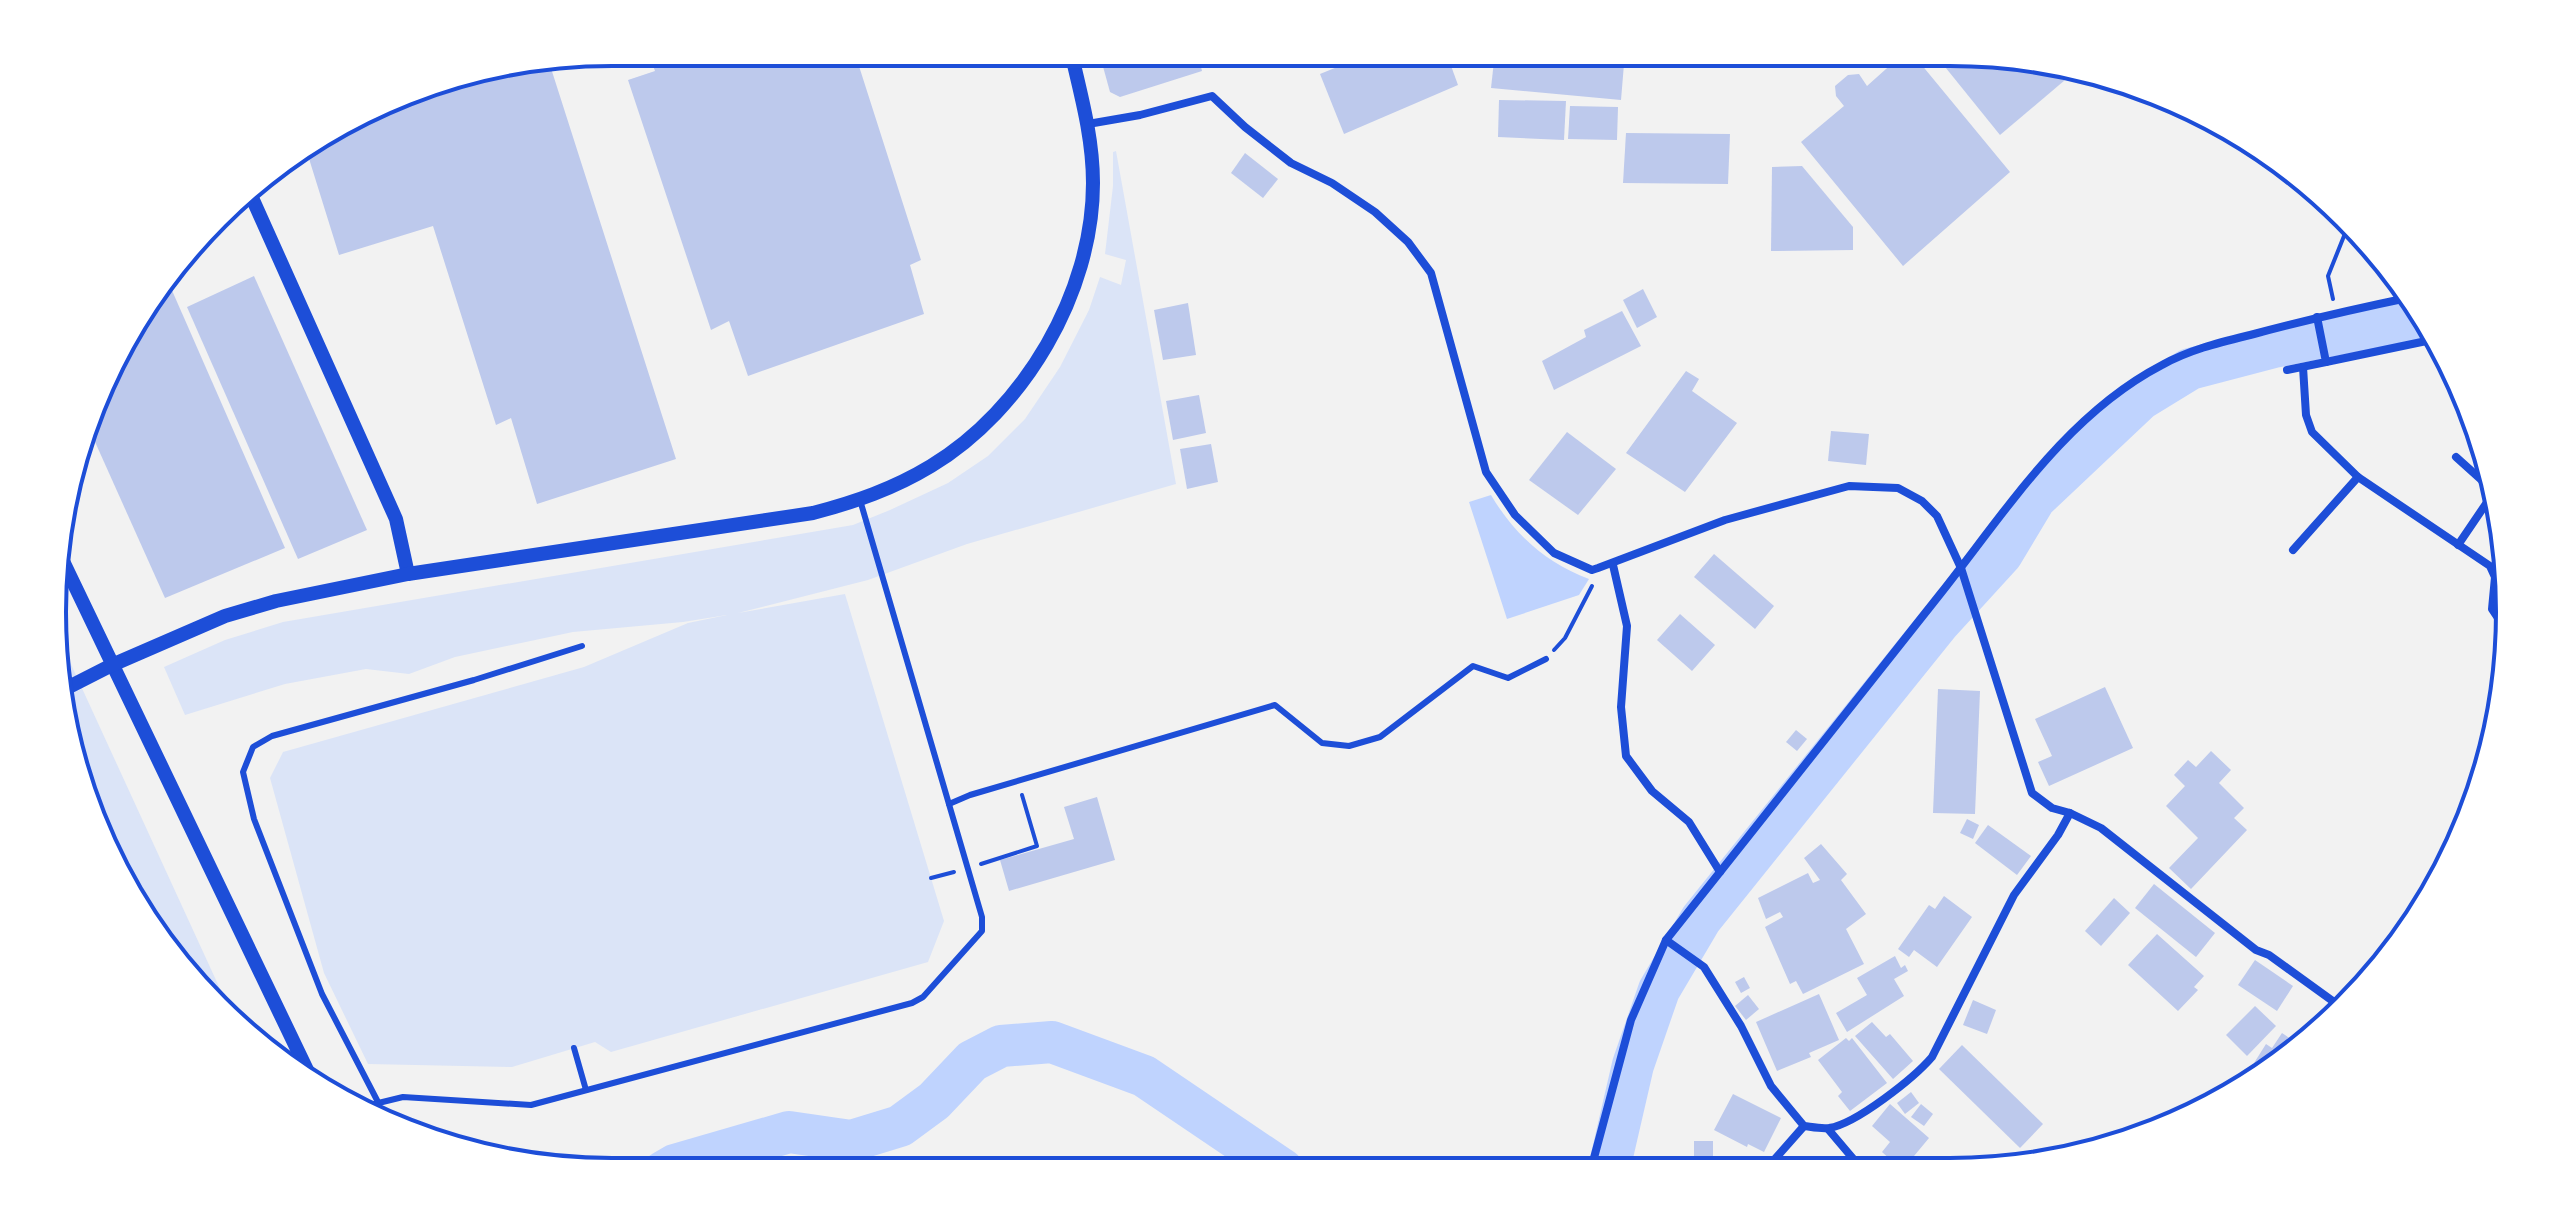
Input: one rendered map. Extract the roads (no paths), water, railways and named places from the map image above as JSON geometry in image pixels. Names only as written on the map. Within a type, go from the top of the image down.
[{"type":"street","points":[[71,686],[225,616],[276,601],[408,574],[813,513],[860,500],[933,465],[996,415],[1052,339],[1082,263],[1090,223],[1093,184],[1088,124],[1074,66]]},
{"type":"street","points":[[1088,124],[1140,115],[1212,96],[1291,163],[1332,183],[1375,212],[1408,242],[1431,273],[1486,472],[1515,515],[1554,553],[1592,570],[1613,565],[1725,520],[1849,486],[1898,488],[1922,501],[1937,516],[1962,573],[2032,793],[2052,808],[2101,828],[2256,950],[2269,955],[2333,1001]]},
{"type":"street","points":[[253,200],[396,519],[408,574]]},
{"type":"street","points":[[1594,1158],[1631,1020],[1666,940],[1962,573],[2026,481],[2079,427],[2117,395],[2161,365],[2197,349],[2398,300]]},
{"type":"street","points":[[2318,320],[2325,357]]},
{"type":"street","points":[[2287,370],[2325,357],[2424,341]]},
{"type":"street","points":[[2303,367],[2306,415],[2312,432],[2358,477],[2490,566],[2495,577],[2492,609],[2496,615]]},
{"type":"street","points":[[2456,457],[2479,477]]},
{"type":"street","points":[[2293,550],[2358,477]]},
{"type":"street","points":[[2458,545],[2486,505]]},
{"type":"street","points":[[1613,565],[1627,626],[1621,707],[1626,756],[1652,791],[1689,822],[1720,872]]},
{"type":"street","points":[[68,571],[303,1062]]},
{"type":"street","points":[[1666,940],[1704,967],[1741,1026],[1771,1086],[1804,1126],[1828,1129],[1849,1122],[1918,1074],[1932,1057],[2014,895],[2058,835],[2070,813]]},
{"type":"street","points":[[1776,1158],[1804,1126]]},
{"type":"street","points":[[1828,1129],[1853,1158]]},
{"type":"lane","points":[[582,646],[474,680],[272,736],[253,747],[243,772],[254,819],[322,994],[379,1104],[403,1097],[531,1105],[912,1003],[923,997],[982,931],[982,917],[860,500]]},
{"type":"lane","points":[[949,804],[1275,705],[1322,743],[1349,746],[1380,737],[1473,666],[1508,678],[1546,659]]},
{"type":"lane","points":[[574,1048],[586,1090]]},
{"type":"water","points":[[1491,495],[1532,546],[1559,565],[1589,579],[1579,595],[1507,619],[1469,502]]},
{"type":"waterway","points":[[1612,1158],[1633,1065],[1659,990],[1701,919],[1939,623],[2002,554],[2035,499],[2141,399],[2190,369],[2274,347],[2411,320]]},
{"type":"waterway","points":[[699,1158],[789,1132],[851,1141],[900,1126],[934,1101],[972,1061],[1001,1046],[1052,1042],[1144,1076],[1265,1158]]}]
